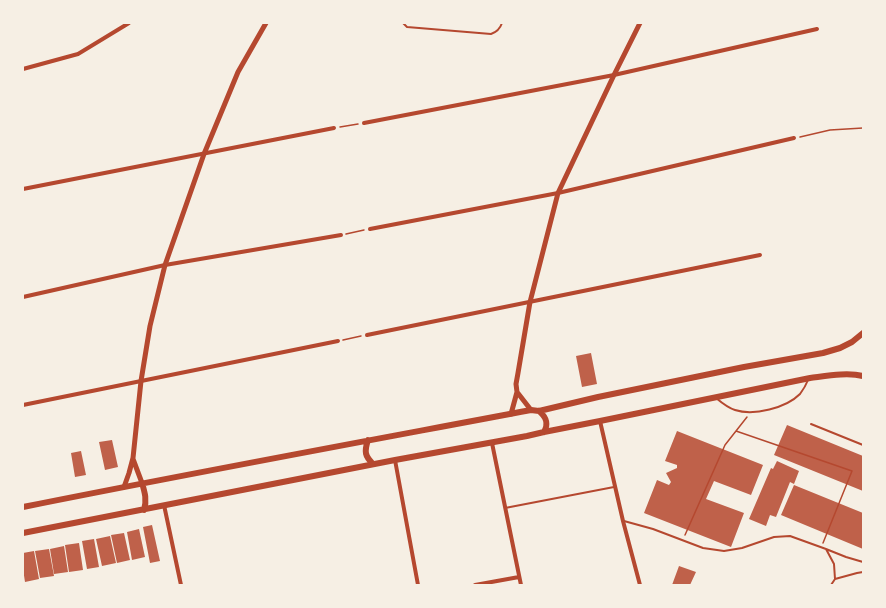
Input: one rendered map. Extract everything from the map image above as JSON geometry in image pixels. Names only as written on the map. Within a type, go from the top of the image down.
[{"type":"main road","points":[[23,507],[368,440],[531,410],[539,411],[606,395],[744,367],[823,353],[840,348],[852,342],[863,333]]},
{"type":"main road","points":[[23,533],[373,464],[492,443],[810,378],[845,375],[863,376]]},
{"type":"main road","points":[[539,411],[546,419],[547,426],[544,432]]},
{"type":"main road","points":[[368,440],[366,455],[373,464]]},
{"type":"main road","points":[[142,483],[146,494],[146,504],[144,510]]},
{"type":"street","points":[[23,69],[78,54],[129,23]]},
{"type":"street","points":[[124,487],[133,458],[141,381],[150,326],[165,265],[204,154],[238,72],[266,23]]},
{"type":"street","points":[[511,414],[517,392],[516,384],[530,302],[558,193],[640,23]]},
{"type":"street","points":[[364,124],[614,75],[817,29]]},
{"type":"street","points":[[23,189],[334,128]]},
{"type":"street","points":[[370,229],[558,193],[794,138]]},
{"type":"street","points":[[23,297],[165,265],[342,235]]},
{"type":"street","points":[[367,335],[760,254]]},
{"type":"street","points":[[23,405],[338,342]]},
{"type":"street","points":[[517,392],[531,410]]},
{"type":"street","points":[[600,421],[623,521],[640,585]]},
{"type":"street","points":[[492,443],[521,585]]},
{"type":"street","points":[[133,458],[142,483]]},
{"type":"street","points":[[395,460],[418,585]]},
{"type":"street","points":[[164,505],[182,585]]},
{"type":"street","points":[[476,585],[519,577]]},
{"type":"lane","points":[[403,23],[407,27],[491,34],[500,28],[502,23]]},
{"type":"lane","points":[[715,398],[724,405],[736,410],[750,412],[763,411],[776,408],[800,394],[810,378]]},
{"type":"lane","points":[[811,424],[863,445]]},
{"type":"lane","points":[[505,508],[615,487]]},
{"type":"lane","points":[[623,521],[653,529],[703,548],[724,551],[742,548],[774,537],[790,536],[863,562]]},
{"type":"lane","points":[[826,549],[834,564],[835,579],[831,585]]},
{"type":"lane","points":[[835,579],[863,572]]},
{"type":"path","points":[[334,128],[364,124]]},
{"type":"path","points":[[794,138],[830,130],[863,128]]},
{"type":"path","points":[[342,235],[370,229]]},
{"type":"path","points":[[338,342],[367,335]]},
{"type":"path","points":[[682,540],[725,445],[750,412]]},
{"type":"path","points":[[736,431],[852,471],[821,547]]},
{"type":"building","points":[[591,353],[597,384],[582,387],[576,356]]},
{"type":"building","points":[[787,425],[863,456],[863,491],[774,455]]},
{"type":"building","points":[[677,431],[763,465],[751,495],[714,481],[706,499],[744,513],[731,547],[644,513],[657,480],[669,485],[671,482],[666,473],[677,468],[677,465],[665,461]]},
{"type":"building","points":[[112,440],[118,467],[105,470],[99,442]]},
{"type":"building","points":[[81,451],[86,475],[75,477],[71,453]]},
{"type":"building","points":[[777,461],[799,471],[794,484],[790,482],[776,517],[770,515],[766,526],[749,519],[771,468],[773,469]]},
{"type":"building","points":[[794,485],[863,513],[863,549],[781,515]]},
{"type":"building","points":[[152,525],[160,561],[150,563],[143,527]]},
{"type":"building","points":[[139,529],[145,557],[132,560],[127,532]]},
{"type":"building","points":[[124,533],[130,560],[117,563],[111,535]]},
{"type":"building","points":[[110,536],[116,563],[102,566],[96,539]]},
{"type":"building","points":[[94,539],[99,567],[87,569],[82,541]]},
{"type":"building","points":[[79,543],[83,570],[69,572],[65,545]]},
{"type":"building","points":[[64,546],[68,572],[54,574],[50,549]]},
{"type":"building","points":[[49,549],[54,576],[40,578],[35,551]]},
{"type":"building","points":[[34,551],[39,579],[25,582],[23,553]]},
{"type":"building","points":[[679,566],[696,572],[690,585],[672,585]]}]
